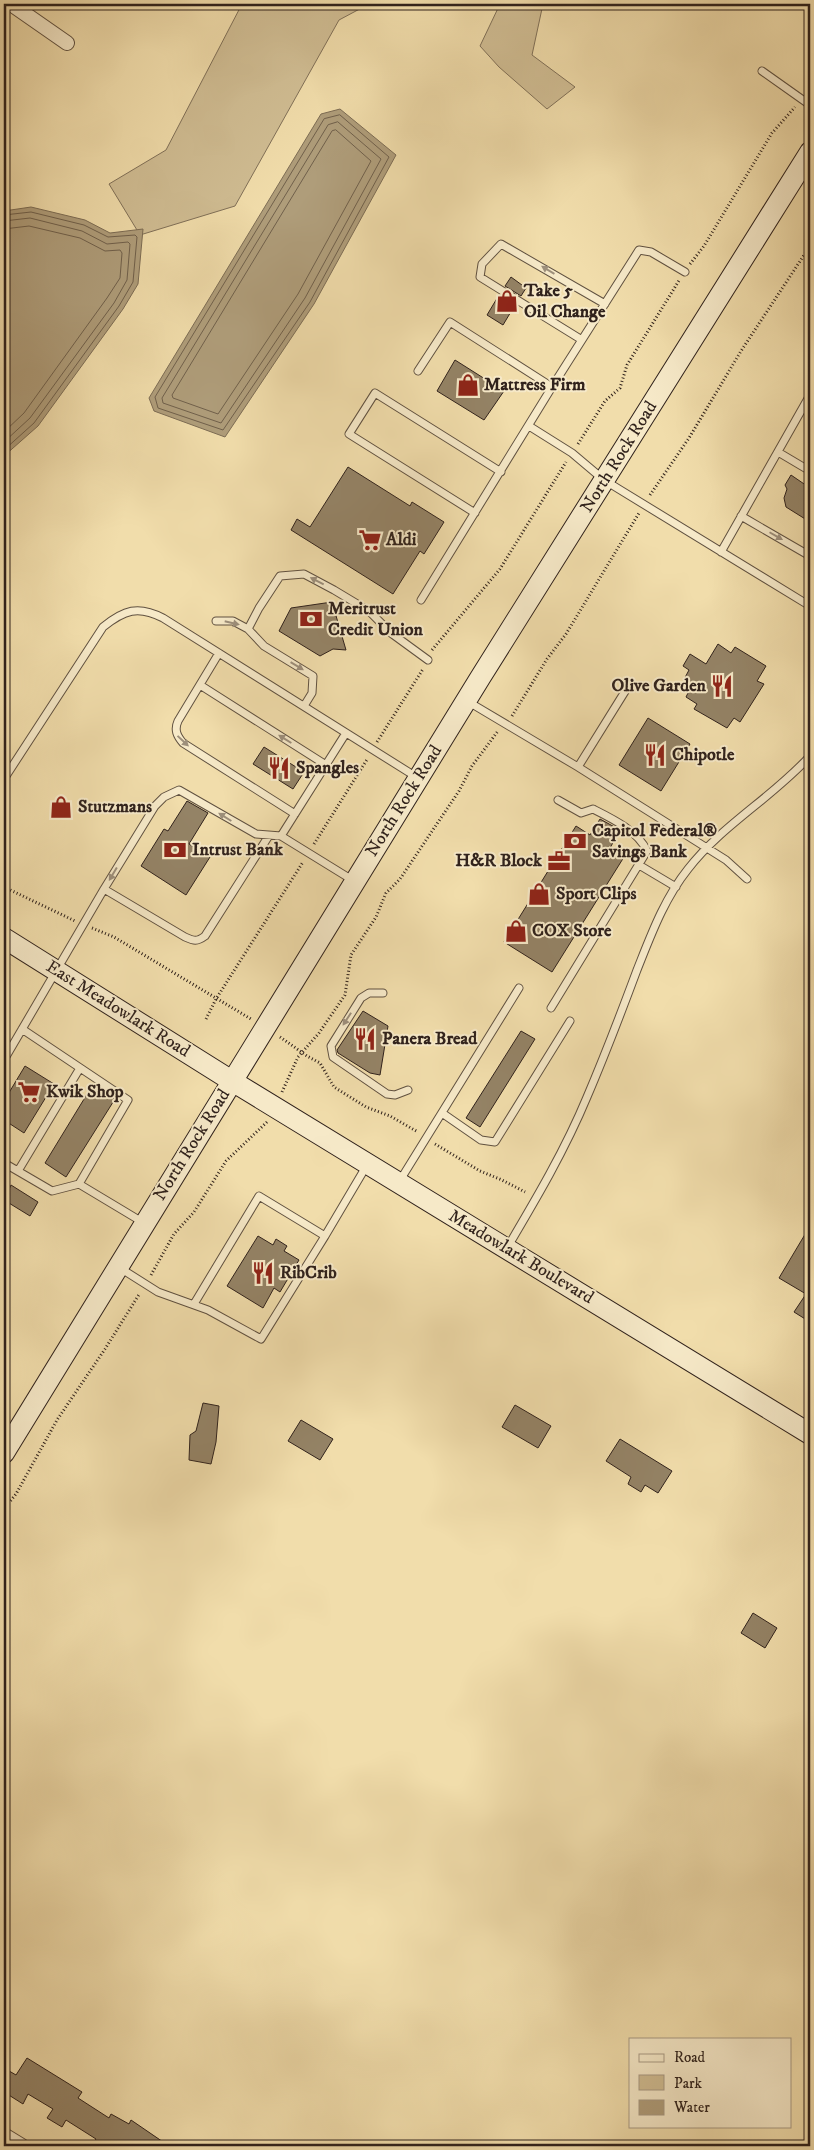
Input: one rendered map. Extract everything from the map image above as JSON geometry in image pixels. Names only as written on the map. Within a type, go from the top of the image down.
[{"type":"main road","name":"North Rock Road","points":[[4,1453],[466,700],[810,152]]},
{"type":"main road","name":"East Meadowlark Road","points":[[4,938],[232,1081]]},
{"type":"main road","name":"Meadowlark Boulevard","points":[[232,1081],[810,1434]]},
{"type":"street","points":[[11,4],[67,43]]},
{"type":"street","points":[[4,2135],[22,2146]]},
{"type":"lane","points":[[762,71],[810,106]]},
{"type":"lane","points":[[582,340],[480,277],[482,264],[501,244],[605,304]]},
{"type":"lane","points":[[421,600],[639,250],[651,252],[685,272]]},
{"type":"lane","points":[[418,371],[450,322],[552,387]]},
{"type":"lane","points":[[475,513],[349,434],[376,393],[501,472]]},
{"type":"lane","points":[[720,552],[810,395]]},
{"type":"lane","points":[[529,426],[572,453],[604,480],[810,606]]},
{"type":"lane","points":[[778,452],[810,471]]},
{"type":"lane","points":[[741,516],[810,556]]},
{"type":"lane","points":[[248,629],[258,608],[280,576],[304,574],[369,611],[391,633],[428,660]]},
{"type":"lane","points":[[4,779],[103,627],[116,617],[132,610],[152,612],[418,778]]},
{"type":"lane","points":[[216,622],[232,622],[248,629],[264,646],[312,676],[312,693],[304,706]]},
{"type":"lane","points":[[219,653],[178,721],[177,737],[183,743],[295,814]]},
{"type":"lane","points":[[200,685],[326,765]]},
{"type":"lane","points":[[578,767],[629,685]]},
{"type":"lane","points":[[466,700],[578,767],[706,850],[726,860],[747,879]]},
{"type":"lane","points":[[281,836],[346,733]]},
{"type":"lane","points":[[507,1249],[564,1150],[654,927],[676,887],[688,868],[716,838],[791,777],[810,756]]},
{"type":"lane","points":[[4,1060],[148,816],[164,797],[172,792],[179,790],[186,793],[243,828],[268,837],[281,836],[355,882]]},
{"type":"lane","points":[[551,1008],[647,851],[643,841],[633,833],[593,809],[581,813],[558,800]]},
{"type":"lane","points":[[104,889],[194,942],[199,941],[205,936],[268,837]]},
{"type":"lane","points":[[639,865],[676,887]]},
{"type":"lane","points":[[399,1182],[519,988]]},
{"type":"lane","points":[[383,994],[369,993],[361,998],[331,1046],[333,1057],[387,1094],[395,1095],[408,1090]]},
{"type":"lane","points":[[442,1113],[481,1140],[495,1142],[570,1020]]},
{"type":"lane","points":[[4,1163],[52,1191],[79,1184],[128,1100],[22,1029]]},
{"type":"lane","points":[[18,1171],[80,1068]]},
{"type":"lane","points":[[117,1266],[158,1292],[194,1304],[261,1339],[368,1164]]},
{"type":"lane","points":[[79,1184],[144,1223]]},
{"type":"lane","points":[[194,1304],[259,1196],[325,1236]]},
{"type":"path","points":[[206,1019],[216,999],[373,750],[435,646],[500,569],[605,401],[620,388],[627,365],[697,252],[704,246],[772,133],[801,99]]},
{"type":"path","points":[[657,483],[689,438],[740,351],[810,246]]},
{"type":"path","points":[[519,706],[547,659],[566,634],[639,512]]},
{"type":"path","points":[[288,1076],[302,1053],[319,1033],[345,995],[351,955],[376,917],[386,893],[400,879],[459,791],[472,766],[494,733]]},
{"type":"path","points":[[4,887],[114,937],[237,1010]]},
{"type":"path","points":[[291,1044],[320,1063],[334,1087],[366,1107],[390,1116],[420,1133]]},
{"type":"path","points":[[4,1509],[16,1494],[57,1420],[105,1350],[174,1234],[194,1212],[226,1161],[268,1122]]},
{"type":"path","points":[[438,1146],[480,1171],[525,1192]]},
{"type":"green space","points":[[242,4],[369,4],[339,20],[235,206],[140,235],[109,184],[166,150]]},
{"type":"green space","points":[[500,4],[543,4],[532,55],[575,87],[547,109],[499,67],[480,46]]},
{"type":"water","points":[[340,109],[396,155],[314,304],[225,437],[154,411],[149,398],[321,114]]},
{"type":"water","points":[[31,207],[85,220],[110,233],[143,229],[138,284],[123,309],[38,426],[4,456],[4,211]]},
{"type":"building","points":[[511,277],[526,288],[521,296],[505,286]]},
{"type":"building","points":[[499,295],[515,305],[503,325],[487,315]]},
{"type":"building","name":"Mattress Firm","points":[[455,360],[504,391],[484,420],[437,391]]},
{"type":"building","name":"Aldi","points":[[348,467],[410,506],[412,502],[444,522],[424,554],[420,551],[393,594],[291,530],[297,519],[310,527]]},
{"type":"building","points":[[791,475],[810,488],[810,522],[786,507],[784,498],[787,489],[785,485]]},
{"type":"building","name":"Meritrust Credit Union","points":[[332,602],[346,650],[333,649],[320,656],[279,631],[291,608]]},
{"type":"building","name":"Olive Garden","points":[[718,644],[731,653],[735,647],[766,666],[757,681],[764,684],[740,722],[734,718],[727,728],[694,709],[697,704],[686,697],[688,693],[680,687],[689,670],[683,666],[690,654],[706,664]]},
{"type":"building","name":"Chipotle","points":[[648,718],[690,744],[661,791],[619,765]]},
{"type":"building","name":"Spangles","points":[[264,747],[304,772],[293,789],[253,764]]},
{"type":"building","name":"Intrust Bank","points":[[187,801],[208,813],[189,844],[210,857],[186,895],[141,866],[164,829],[168,831]]},
{"type":"building","points":[[600,819],[620,830],[610,848],[624,857],[552,972],[504,942],[576,826],[590,835]]},
{"type":"building","name":"Panera Bread","points":[[363,1011],[388,1026],[380,1075],[370,1073],[338,1053],[337,1050]]},
{"type":"building","points":[[521,1031],[535,1039],[480,1127],[466,1118]]},
{"type":"building","name":"Kwik Shop","points":[[25,1066],[54,1084],[24,1133],[4,1120],[4,1101]]},
{"type":"building","name":"Kwik Shop","points":[[92,1086],[115,1099],[66,1177],[45,1163]]},
{"type":"building","points":[[11,1185],[38,1202],[30,1216],[4,1200]]},
{"type":"building","points":[[810,1226],[810,1322],[794,1312],[806,1294],[779,1278]]},
{"type":"building","name":"RibCrib","points":[[258,1236],[273,1245],[276,1239],[287,1246],[284,1251],[299,1260],[280,1292],[274,1288],[263,1308],[227,1286]]},
{"type":"building","points":[[203,1403],[219,1406],[216,1442],[211,1464],[189,1460],[190,1435],[196,1431]]},
{"type":"building","points":[[515,1405],[551,1426],[538,1448],[502,1427]]},
{"type":"building","points":[[301,1420],[333,1439],[320,1460],[288,1441]]},
{"type":"building","points":[[620,1439],[672,1471],[658,1493],[645,1485],[641,1492],[628,1484],[631,1477],[606,1461]]},
{"type":"building","points":[[753,1613],[777,1628],[765,1648],[741,1633]]},
{"type":"building","points":[[27,2058],[82,2092],[78,2098],[109,2118],[111,2114],[129,2124],[131,2120],[169,2146],[91,2146],[96,2139],[66,2120],[62,2127],[47,2118],[53,2109],[28,2094],[23,2104],[4,2092],[4,2068],[16,2075]]},
{"type":"place","name":"Take 5 Oil Change","points":[[507,301]]},
{"type":"place","name":"Mattress Firm","points":[[468,385]]},
{"type":"place","name":"Aldi","points":[[370,540]]},
{"type":"place","name":"Meritrust Credit Union","points":[[311,619]]},
{"type":"place","name":"Olive Garden","points":[[722,686]]},
{"type":"place","name":"Chipotle","points":[[655,755]]},
{"type":"place","name":"Spangles","points":[[279,768]]},
{"type":"place","name":"Stutzmans","points":[[61,807]]},
{"type":"place","name":"Capitol Federal® Savings Bank","points":[[575,841]]},
{"type":"place","name":"Intrust Bank","points":[[175,850]]},
{"type":"place","name":"H&R Block","points":[[559,861]]},
{"type":"place","name":"Sport Clips","points":[[539,894]]},
{"type":"place","name":"COX Store","points":[[516,931]]},
{"type":"place","name":"Panera Bread","points":[[365,1039]]},
{"type":"place","name":"Kwik Shop","points":[[29,1092]]},
{"type":"place","name":"RibCrib","points":[[263,1273]]}]
